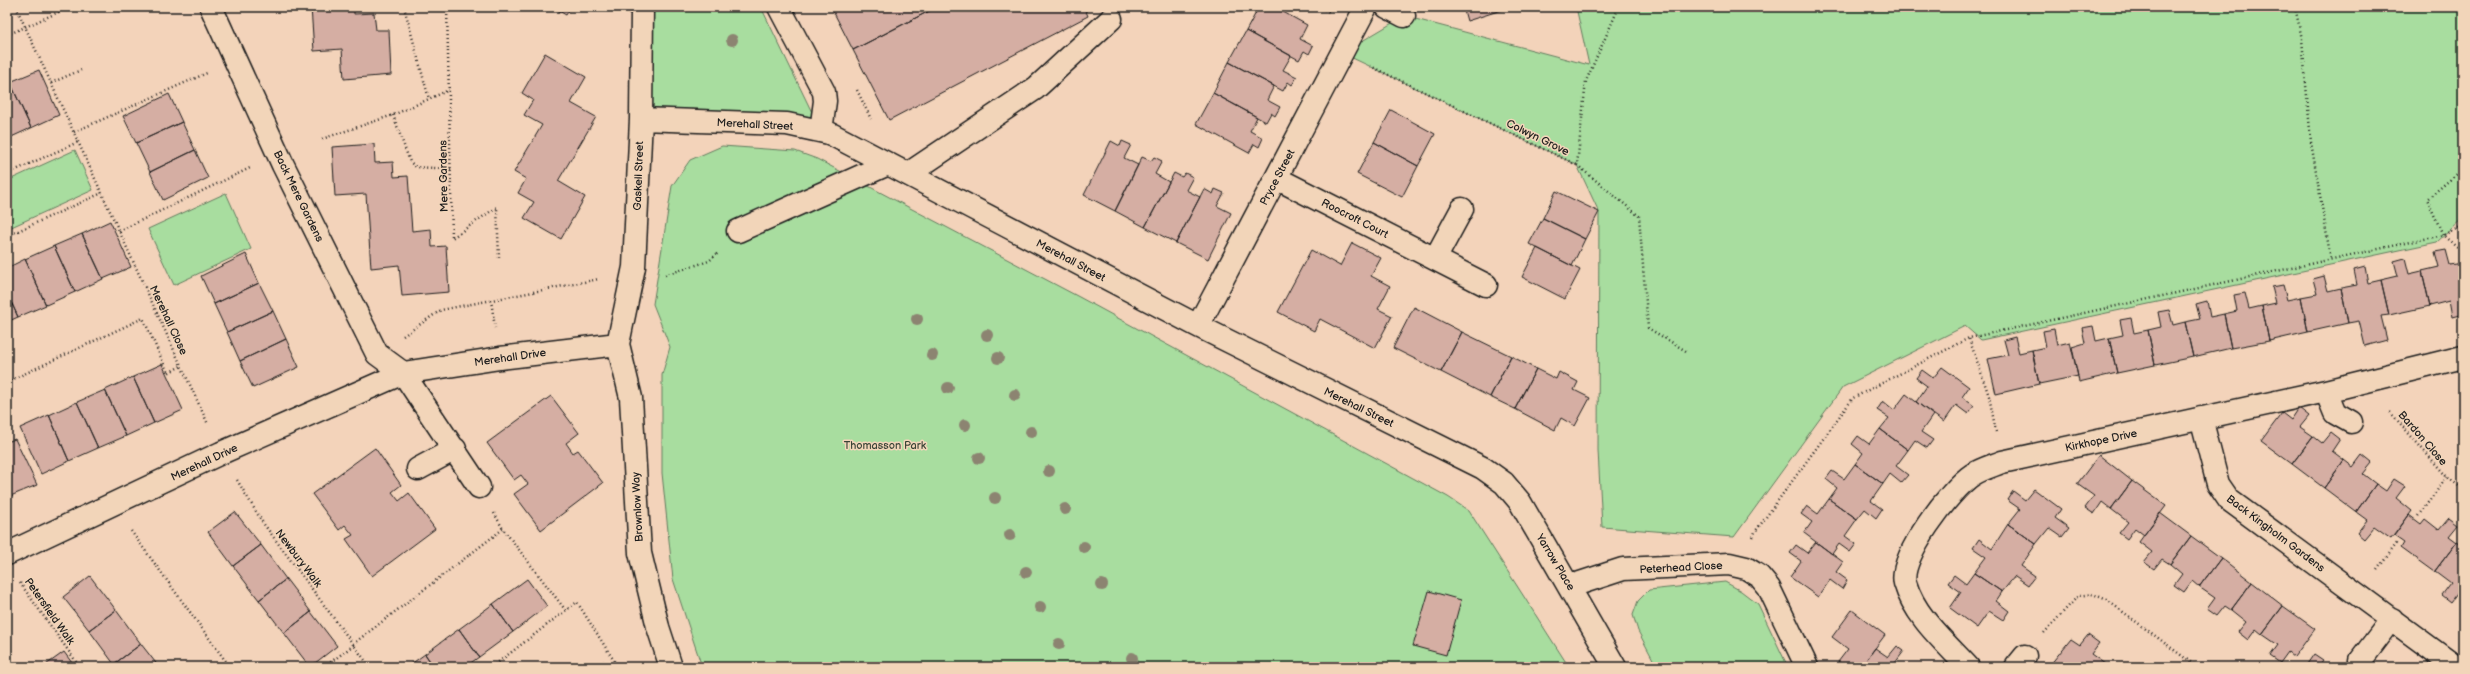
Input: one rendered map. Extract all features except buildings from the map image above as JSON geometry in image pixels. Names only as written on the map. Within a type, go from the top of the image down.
[{"type":"street","name":"Back Mere Gardens","points":[[211,7],[278,155],[377,354],[403,374]]},
{"type":"street","name":"Gaskell Street","points":[[618,344],[634,267],[641,118],[642,7]]},
{"type":"street","points":[[779,7],[824,92],[826,101],[821,131]]},
{"type":"street","name":"Pryce Street","points":[[1198,326],[1366,7]]},
{"type":"street","points":[[908,174],[1036,88],[1111,19]]},
{"type":"street","name":"Merehall Street","points":[[641,118],[787,124],[829,132],[1198,326],[1483,468]]},
{"type":"street","points":[[738,231],[888,164]]},
{"type":"street","name":"Roocroft Court","points":[[1276,178],[1486,285]]},
{"type":"street","points":[[1435,259],[1462,209]]},
{"type":"street","name":"Merehall Drive","points":[[7,554],[221,453],[403,374],[500,358],[618,344]]},
{"type":"street","name":"Brownlow Way","points":[[618,344],[631,398],[640,553],[658,627],[672,667]]},
{"type":"street","name":"Kirkhope Drive","points":[[1968,667],[1912,604],[1904,581],[1908,561],[1919,539],[1953,493],[1970,476],[1981,469],[2002,462],[2326,391],[2463,357]]},
{"type":"street","points":[[403,374],[455,449],[479,487]]},
{"type":"street","points":[[2326,391],[2334,413],[2351,422]]},
{"type":"street","name":"Back Kingholm Gardens","points":[[2201,418],[2218,484],[2226,496],[2456,667]]},
{"type":"street","points":[[418,469],[455,449]]},
{"type":"street","name":"Yarrow Place","points":[[1483,468],[1504,483],[1520,502],[1571,586],[1615,667]]},
{"type":"street","name":"Peterhead Close","points":[[1571,586],[1623,569],[1728,564],[1746,568],[1759,576],[1769,588],[1807,667]]},
{"type":"street","points":[[2361,660],[2392,619]]},
{"type":"path","name":"Merehall Close","points":[[16,7],[221,453]]},
{"type":"path","points":[[7,35],[70,7]]},
{"type":"path","points":[[404,7],[429,99]]},
{"type":"path","name":"Mere Gardens","points":[[447,7],[452,238],[497,207],[499,258]]},
{"type":"path","name":"Colwyn Grove","points":[[1342,53],[1577,165],[1586,81],[1619,7]]},
{"type":"path","points":[[2295,7],[2302,39],[2311,142],[2331,260]]},
{"type":"path","points":[[74,132],[235,60]]},
{"type":"path","points":[[51,83],[81,70]]},
{"type":"path","points":[[322,139],[393,115],[449,90]]},
{"type":"path","points":[[393,115],[410,162],[416,167],[450,169]]},
{"type":"path","points":[[7,174],[78,142]]},
{"type":"path","points":[[119,231],[278,155]]},
{"type":"path","points":[[1577,165],[1639,216],[1648,328],[1686,351]]},
{"type":"path","points":[[2463,169],[2428,199],[2443,235],[2463,253]]},
{"type":"path","points":[[7,236],[102,193]]},
{"type":"path","points":[[1746,568],[1755,532],[1853,398],[1969,338],[2443,235],[2463,226]]},
{"type":"path","points":[[661,274],[668,276],[710,262],[738,231]]},
{"type":"path","points":[[377,354],[441,310],[598,281],[601,277]]},
{"type":"path","points":[[7,382],[143,318],[168,373],[181,366]]},
{"type":"path","points":[[1969,338],[1989,396],[2002,462]]},
{"type":"path","name":"Bardon Close","points":[[2390,412],[2447,477],[2463,489]]},
{"type":"path","name":"Newbury Walk","points":[[221,453],[263,523],[370,667]]},
{"type":"path","points":[[2418,516],[2447,477]]},
{"type":"path","points":[[479,487],[503,529],[567,612]]},
{"type":"path","points":[[112,504],[230,667]]},
{"type":"path","points":[[324,667],[503,529]]},
{"type":"path","name":"Petersfield Walk","points":[[20,582],[80,667]]},
{"type":"path","points":[[2020,662],[2066,607],[2078,596],[2093,594],[2107,600],[2197,667]]},
{"type":"path","points":[[492,667],[567,612],[577,602],[618,667]]},
{"type":"green space","points":[[640,7],[761,7],[821,131],[641,119]]},
{"type":"green space","points":[[1576,7],[2463,7],[2463,218],[2437,242],[1981,340],[1965,326],[1843,387],[1734,537],[1602,527],[1598,450],[1599,212],[1577,165],[1342,53],[1404,16],[1589,65]]},
{"type":"green space","name":"Thomasson Park","points":[[722,146],[795,151],[817,159],[1079,297],[1448,497],[1469,511],[1569,667],[702,667],[673,579],[662,473],[662,375],[670,347],[653,304],[672,186],[690,160]]},
{"type":"green space","points":[[75,150],[93,190],[7,229],[7,181]]},
{"type":"green space","points":[[226,193],[251,249],[174,285],[148,229]]},
{"type":"green space","points":[[1725,582],[1741,591],[1758,604],[1788,667],[1657,667],[1638,631],[1633,615],[1638,601],[1649,590]]}]
